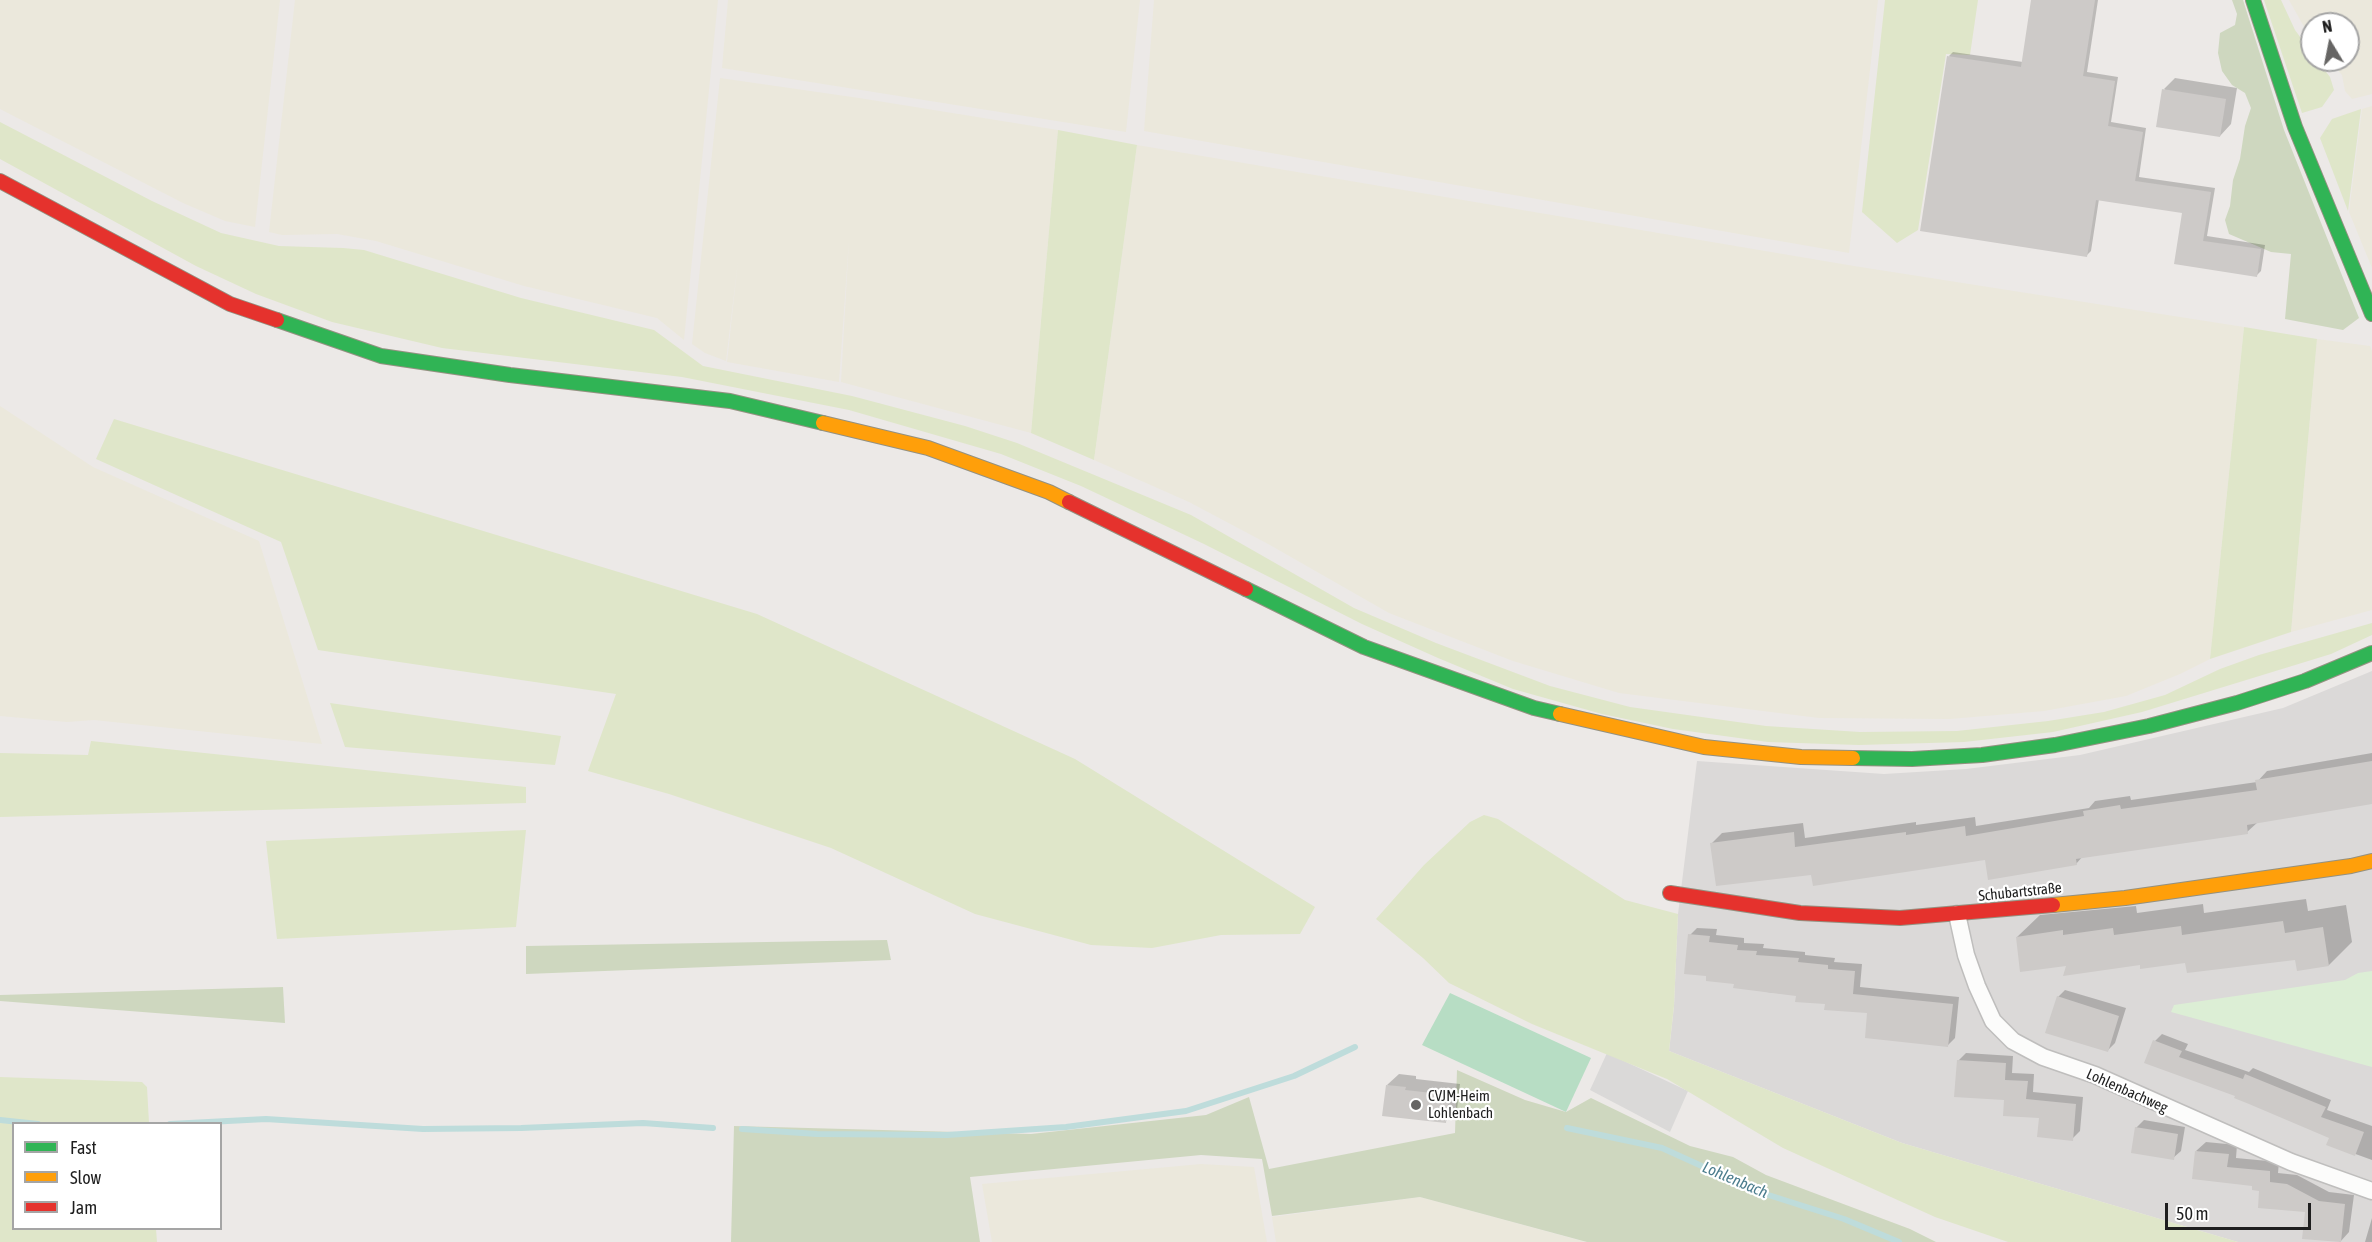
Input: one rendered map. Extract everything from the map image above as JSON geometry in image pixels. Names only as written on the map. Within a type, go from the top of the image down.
[{"type":"main road","points":[[2253,0],[2295,127],[2372,314]]},
{"type":"main road","points":[[0,181],[230,304],[381,356],[510,375],[730,401],[928,448],[1049,492],[1364,647],[1534,708],[1704,747],[1801,757],[1912,759],[1982,754],[2055,745],[2149,726],[2237,703],[2305,681],[2372,653]]},
{"type":"main road","name":"Schubartstraße","points":[[1670,893],[1800,913],[1888,918],[1957,915],[2125,898],[2372,861]]},
{"type":"street","name":"Lohlenbachweg","points":[[1957,915],[1966,955],[1977,986],[1993,1021],[2013,1041],[2043,1058],[2095,1075],[2290,1162],[2372,1191]]},
{"type":"shaded area","points":[[0,0],[280,0],[255,227],[225,221],[183,203],[0,109]]},
{"type":"shaded area","points":[[295,0],[718,0],[684,340],[657,318],[524,286],[376,241],[337,234],[282,235],[269,232]]},
{"type":"shaded area","points":[[728,0],[1140,0],[1126,132],[722,68]]},
{"type":"shaded area","points":[[1154,0],[1878,0],[1849,253],[1144,131]]},
{"type":"shaded area","points":[[2289,0],[2372,0],[2372,94],[2352,99],[2345,91],[2339,72],[2360,72],[2360,12],[2300,12],[2300,20]]},
{"type":"shaded area","points":[[720,78],[1058,130],[1031,433],[841,382],[849,239],[839,382],[727,362],[738,261],[726,361],[705,353],[692,344]]},
{"type":"shaded area","points":[[2372,106],[2372,268],[2349,212],[2362,109]]},
{"type":"shaded area","points":[[1137,145],[1854,266],[2244,327],[2210,659],[2126,696],[2044,711],[1950,719],[1819,718],[1619,693],[1513,661],[1389,613],[1189,502],[1094,460]]},
{"type":"shaded area","points":[[2317,339],[2370,346],[2372,351],[2372,610],[2291,632]]},
{"type":"shaded area","points":[[0,406],[93,467],[259,541],[322,744],[94,720],[67,722],[0,716]]},
{"type":"shaded area","points":[[2372,671],[2372,1242],[2238,1242],[1902,1143],[1669,1051],[1674,1006],[1678,914],[1697,761],[1884,774],[1966,769],[2080,755],[2283,708]]},
{"type":"shaded area","points":[[1607,1053],[1688,1091],[1670,1132],[1590,1090]]},
{"type":"shaded area","points":[[1201,1164],[1254,1167],[1267,1242],[992,1242],[982,1184]]},
{"type":"shaded area","points":[[1420,1197],[1586,1242],[1276,1242],[1272,1217]]},
{"type":"green space","points":[[1885,0],[1978,0],[1970,55],[1946,54],[1918,230],[1897,243],[1862,212]]},
{"type":"green space","points":[[2232,0],[2243,0],[2284,130],[2359,318],[2343,330],[2285,319],[2291,254],[2271,252],[2229,234],[2225,220],[2251,108],[2245,93],[2232,85],[2222,71],[2218,53],[2220,33],[2235,25],[2237,14]]},
{"type":"green space","points":[[2264,0],[2281,0],[2300,37],[2300,72],[2326,72],[2330,77],[2334,90],[2322,107],[2302,113]]},
{"type":"green space","points":[[2361,109],[2348,211],[2320,138],[2332,119]]},
{"type":"green space","points":[[0,122],[152,201],[221,233],[279,246],[364,250],[521,298],[654,330],[703,366],[852,396],[965,426],[1017,443],[1191,515],[1354,608],[1436,643],[1550,686],[1630,707],[1766,726],[1860,732],[1957,731],[2104,712],[2165,695],[2220,669],[2259,655],[2372,623],[2372,635],[2331,654],[2142,712],[2053,732],[1964,742],[1859,745],[1768,742],[1673,729],[1602,714],[1513,689],[1438,658],[1362,624],[1204,544],[1081,486],[1001,454],[849,410],[682,377],[442,348],[332,322],[256,294],[196,266],[0,159]]},
{"type":"green space","points":[[1058,130],[1137,145],[1094,460],[1031,433]]},
{"type":"green space","points":[[2244,327],[2317,339],[2291,632],[2210,659]]},
{"type":"green space","points":[[114,419],[757,614],[1075,759],[1315,907],[1300,934],[1221,935],[1152,948],[1091,945],[975,914],[831,848],[669,794],[588,771],[616,694],[318,650],[281,542],[96,459]]},
{"type":"green space","points":[[330,703],[561,736],[555,765],[345,747]]},
{"type":"green space","points":[[91,741],[526,787],[526,803],[0,817],[0,753],[88,755]]},
{"type":"green space","points":[[1484,815],[1498,819],[1625,900],[1678,914],[1674,1006],[1669,1051],[1902,1143],[2238,1242],[2008,1242],[1935,1217],[1783,1148],[1667,1079],[1532,1024],[1449,983],[1376,919],[1424,865],[1470,822]]},
{"type":"green space","points":[[526,830],[516,927],[277,939],[266,841]]},
{"type":"green space","points":[[887,940],[891,960],[526,974],[526,946]]},
{"type":"green space","points":[[2372,971],[2372,1067],[2171,1012],[2174,1005],[2345,980],[2358,973]]},
{"type":"green space","points":[[283,987],[285,1023],[0,1001],[0,995]]},
{"type":"green space","points":[[1450,993],[1591,1058],[1566,1112],[1422,1045]]},
{"type":"green space","points":[[1457,1070],[1525,1100],[1566,1112],[1591,1098],[1690,1146],[1733,1157],[1766,1175],[1910,1229],[1936,1242],[1587,1242],[1420,1197],[1272,1216],[1262,1159],[1201,1155],[970,1177],[980,1242],[731,1242],[734,1126],[1031,1134],[1206,1115],[1249,1097],[1269,1169],[1455,1133]]},
{"type":"green space","points":[[0,1077],[142,1082],[147,1087],[149,1122],[12,1122],[12,1230],[156,1230],[157,1242],[0,1242]]},
{"type":"building","points":[[2031,0],[2095,0],[2083,76],[2115,81],[2108,126],[2143,132],[2135,181],[2211,192],[2203,241],[2261,249],[2257,277],[2174,264],[2182,213],[2096,200],[2087,257],[1920,231],[1947,56],[2021,67]]},
{"type":"building","points":[[2162,89],[2226,99],[2220,137],[2156,127]]},
{"type":"building","points":[[2372,761],[2372,804],[2247,825],[2248,834],[2076,859],[2077,865],[1988,880],[1985,860],[1813,886],[1811,875],[1716,886],[1710,843],[1794,832],[1795,847],[1965,826],[1966,836],[2084,816],[2083,811],[2120,805],[2121,809],[2257,790],[2255,780]]},
{"type":"building","points":[[2283,921],[2285,933],[2323,927],[2329,966],[2297,971],[2295,960],[2187,973],[2185,963],[2140,969],[2140,965],[2063,976],[2066,966],[2020,972],[2016,937],[2063,930],[2063,935],[2113,928],[2114,935],[2181,926],[2182,935]]},
{"type":"building","points":[[1688,934],[1710,936],[1709,942],[1738,945],[1737,950],[1757,951],[1756,955],[1799,958],[1798,962],[1828,965],[1828,969],[1855,971],[1853,994],[1953,1004],[1948,1047],[1865,1038],[1867,1013],[1824,1010],[1825,1004],[1795,1002],[1796,996],[1733,988],[1734,984],[1706,981],[1706,976],[1684,974]]},
{"type":"building","points":[[2057,996],[2119,1016],[2108,1052],[2045,1033]]},
{"type":"building","points":[[2153,1040],[2182,1051],[2179,1057],[2243,1079],[2245,1074],[2326,1107],[2321,1117],[2364,1132],[2355,1156],[2326,1145],[2329,1138],[2234,1098],[2235,1096],[2144,1063]]},
{"type":"building","points":[[1957,1060],[2006,1063],[2005,1080],[2028,1081],[2026,1099],[2076,1104],[2073,1141],[2037,1137],[2039,1118],[2003,1116],[2004,1100],[1954,1097]]},
{"type":"building","name":"CVJM-Heim Lohlenbach","points":[[1386,1085],[1406,1087],[1405,1090],[1449,1095],[1446,1123],[1382,1116]]},
{"type":"building","points":[[2135,1127],[2178,1134],[2174,1160],[2131,1153]]},
{"type":"building","points":[[2195,1151],[2229,1154],[2227,1167],[2270,1171],[2270,1182],[2287,1184],[2319,1201],[2345,1204],[2341,1242],[2302,1239],[2305,1212],[2258,1208],[2259,1191],[2252,1190],[2252,1186],[2192,1179]]},
{"type":"waterway","points":[[742,1129],[817,1134],[947,1135],[1066,1127],[1186,1111],[1294,1076],[1355,1047]]},
{"type":"waterway","points":[[208,1122],[266,1119],[423,1129],[643,1123],[713,1128]]},
{"type":"waterway","points":[[0,1120],[19,1122]]},
{"type":"waterway","name":"Lohlenbach","points":[[1567,1128],[1662,1148],[1759,1192],[1844,1219],[1899,1242]]},
{"type":"traffic: fast","points":[[2253,0],[2295,127],[2372,314]]},
{"type":"traffic: fast","points":[[277,320],[381,356],[510,375],[730,401],[823,423]]},
{"type":"traffic: fast","points":[[1246,589],[1364,647],[1534,708],[1560,714]]},
{"type":"traffic: fast","points":[[1853,758],[1912,759],[1982,755],[2055,745],[2149,726],[2237,703],[2305,681],[2372,653]]},
{"type":"traffic: slow","points":[[823,423],[928,448],[1049,492],[1069,502]]},
{"type":"traffic: slow","points":[[1560,714],[1704,747],[1801,757],[1853,758]]},
{"type":"traffic: slow","points":[[2053,905],[2125,898],[2351,866],[2372,861]]},
{"type":"traffic: jam","points":[[0,181],[230,304],[277,320]]},
{"type":"traffic: jam","points":[[1069,502],[1246,589]]},
{"type":"traffic: jam","points":[[1670,893],[1800,913],[1900,918],[2053,905]]},
{"type":"place","name":"CVJM-Heim Lohlenbach","points":[[1416,1105]]}]
